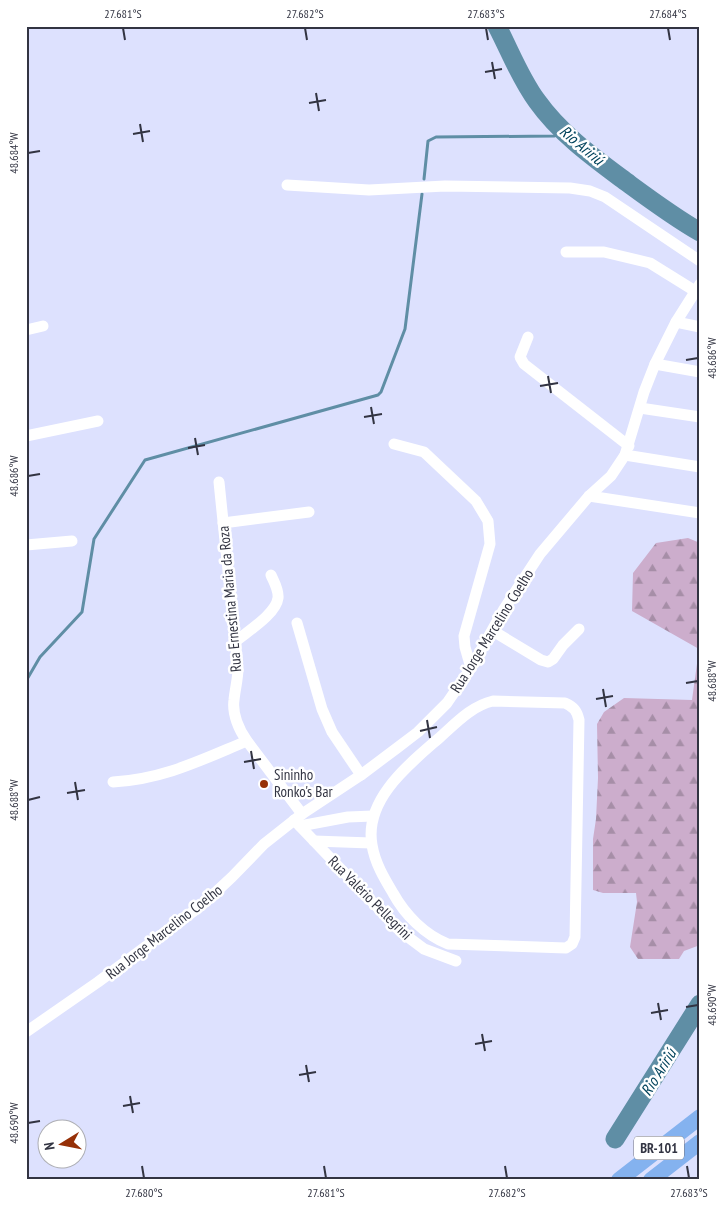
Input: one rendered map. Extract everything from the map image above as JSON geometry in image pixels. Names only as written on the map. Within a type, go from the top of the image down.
[{"type":"highway","name":"BR-101","points":[[619,1180],[700,1117]]},
{"type":"highway","name":"BR-101","points":[[652,1180],[700,1142]]},
{"type":"street","points":[[287,185],[369,190],[445,186],[570,188],[590,191],[605,197],[700,261]]},
{"type":"street","points":[[566,252],[604,252],[642,260],[698,287]]},
{"type":"street","name":"Rua Jorge Marcelino Coelho","points":[[26,1032],[98,982],[202,905],[264,844],[418,732],[447,703],[472,668],[504,609],[540,554],[589,496],[611,476],[627,451],[655,364],[676,322],[698,287]]},
{"type":"street","points":[[676,322],[700,327]]},
{"type":"street","points":[[26,330],[43,326]]},
{"type":"street","points":[[528,337],[520,357],[524,364],[627,451],[700,467]]},
{"type":"street","points":[[655,364],[700,372]]},
{"type":"street","points":[[640,408],[700,417]]},
{"type":"street","points":[[26,436],[98,421]]},
{"type":"street","points":[[394,444],[412,447],[424,452],[476,501],[488,521],[490,544],[464,636],[465,647],[472,668]]},
{"type":"street","name":"Rua Ernestina Maria da Roza","points":[[219,482],[236,641],[238,678],[234,705],[238,723],[247,742],[299,820]]},
{"type":"street","points":[[589,496],[700,513]]},
{"type":"street","points":[[224,523],[308,512]]},
{"type":"street","points":[[26,545],[72,541]]},
{"type":"street","points":[[236,641],[270,613],[275,606],[278,592],[271,575]]},
{"type":"street","points":[[297,623],[322,709],[332,732],[361,775]]},
{"type":"street","points":[[493,631],[541,660],[548,662],[553,659],[563,644],[579,629]]},
{"type":"street","points":[[493,701],[565,702],[573,706],[578,712],[580,720],[575,938],[572,944],[560,949],[448,944],[437,940],[426,932],[399,904],[379,870],[371,843],[373,816],[387,789],[425,750],[472,709],[493,701]]},
{"type":"street","points":[[113,782],[144,780],[168,773],[247,742]]},
{"type":"street","points":[[299,820],[373,816]]},
{"type":"street","name":"Rua Valério Pellegrini","points":[[299,820],[314,841],[400,931],[424,949],[456,961]]},
{"type":"street","points":[[314,841],[371,843]]},
{"type":"green space","points":[[688,538],[700,543],[700,945],[684,951],[679,959],[638,959],[630,947],[637,902],[636,893],[603,893],[593,890],[593,839],[598,778],[597,724],[604,712],[624,698],[692,700],[699,649],[632,611],[633,573],[656,543]]},
{"type":"waterway","name":"Rio Aririú","points":[[497,26],[525,83],[555,123],[609,169],[700,232]]},
{"type":"waterway","points":[[424,179],[428,141],[436,137],[554,136],[562,131]]},
{"type":"waterway","points":[[26,681],[40,657],[82,612],[94,539],[145,460],[378,395],[381,392],[405,329],[422,194]]},
{"type":"waterway","name":"Rio Aririú","points":[[615,1139],[700,1004]]},
{"type":"place","name":"Sininho Ronko's Bar","points":[[264,784]]}]
